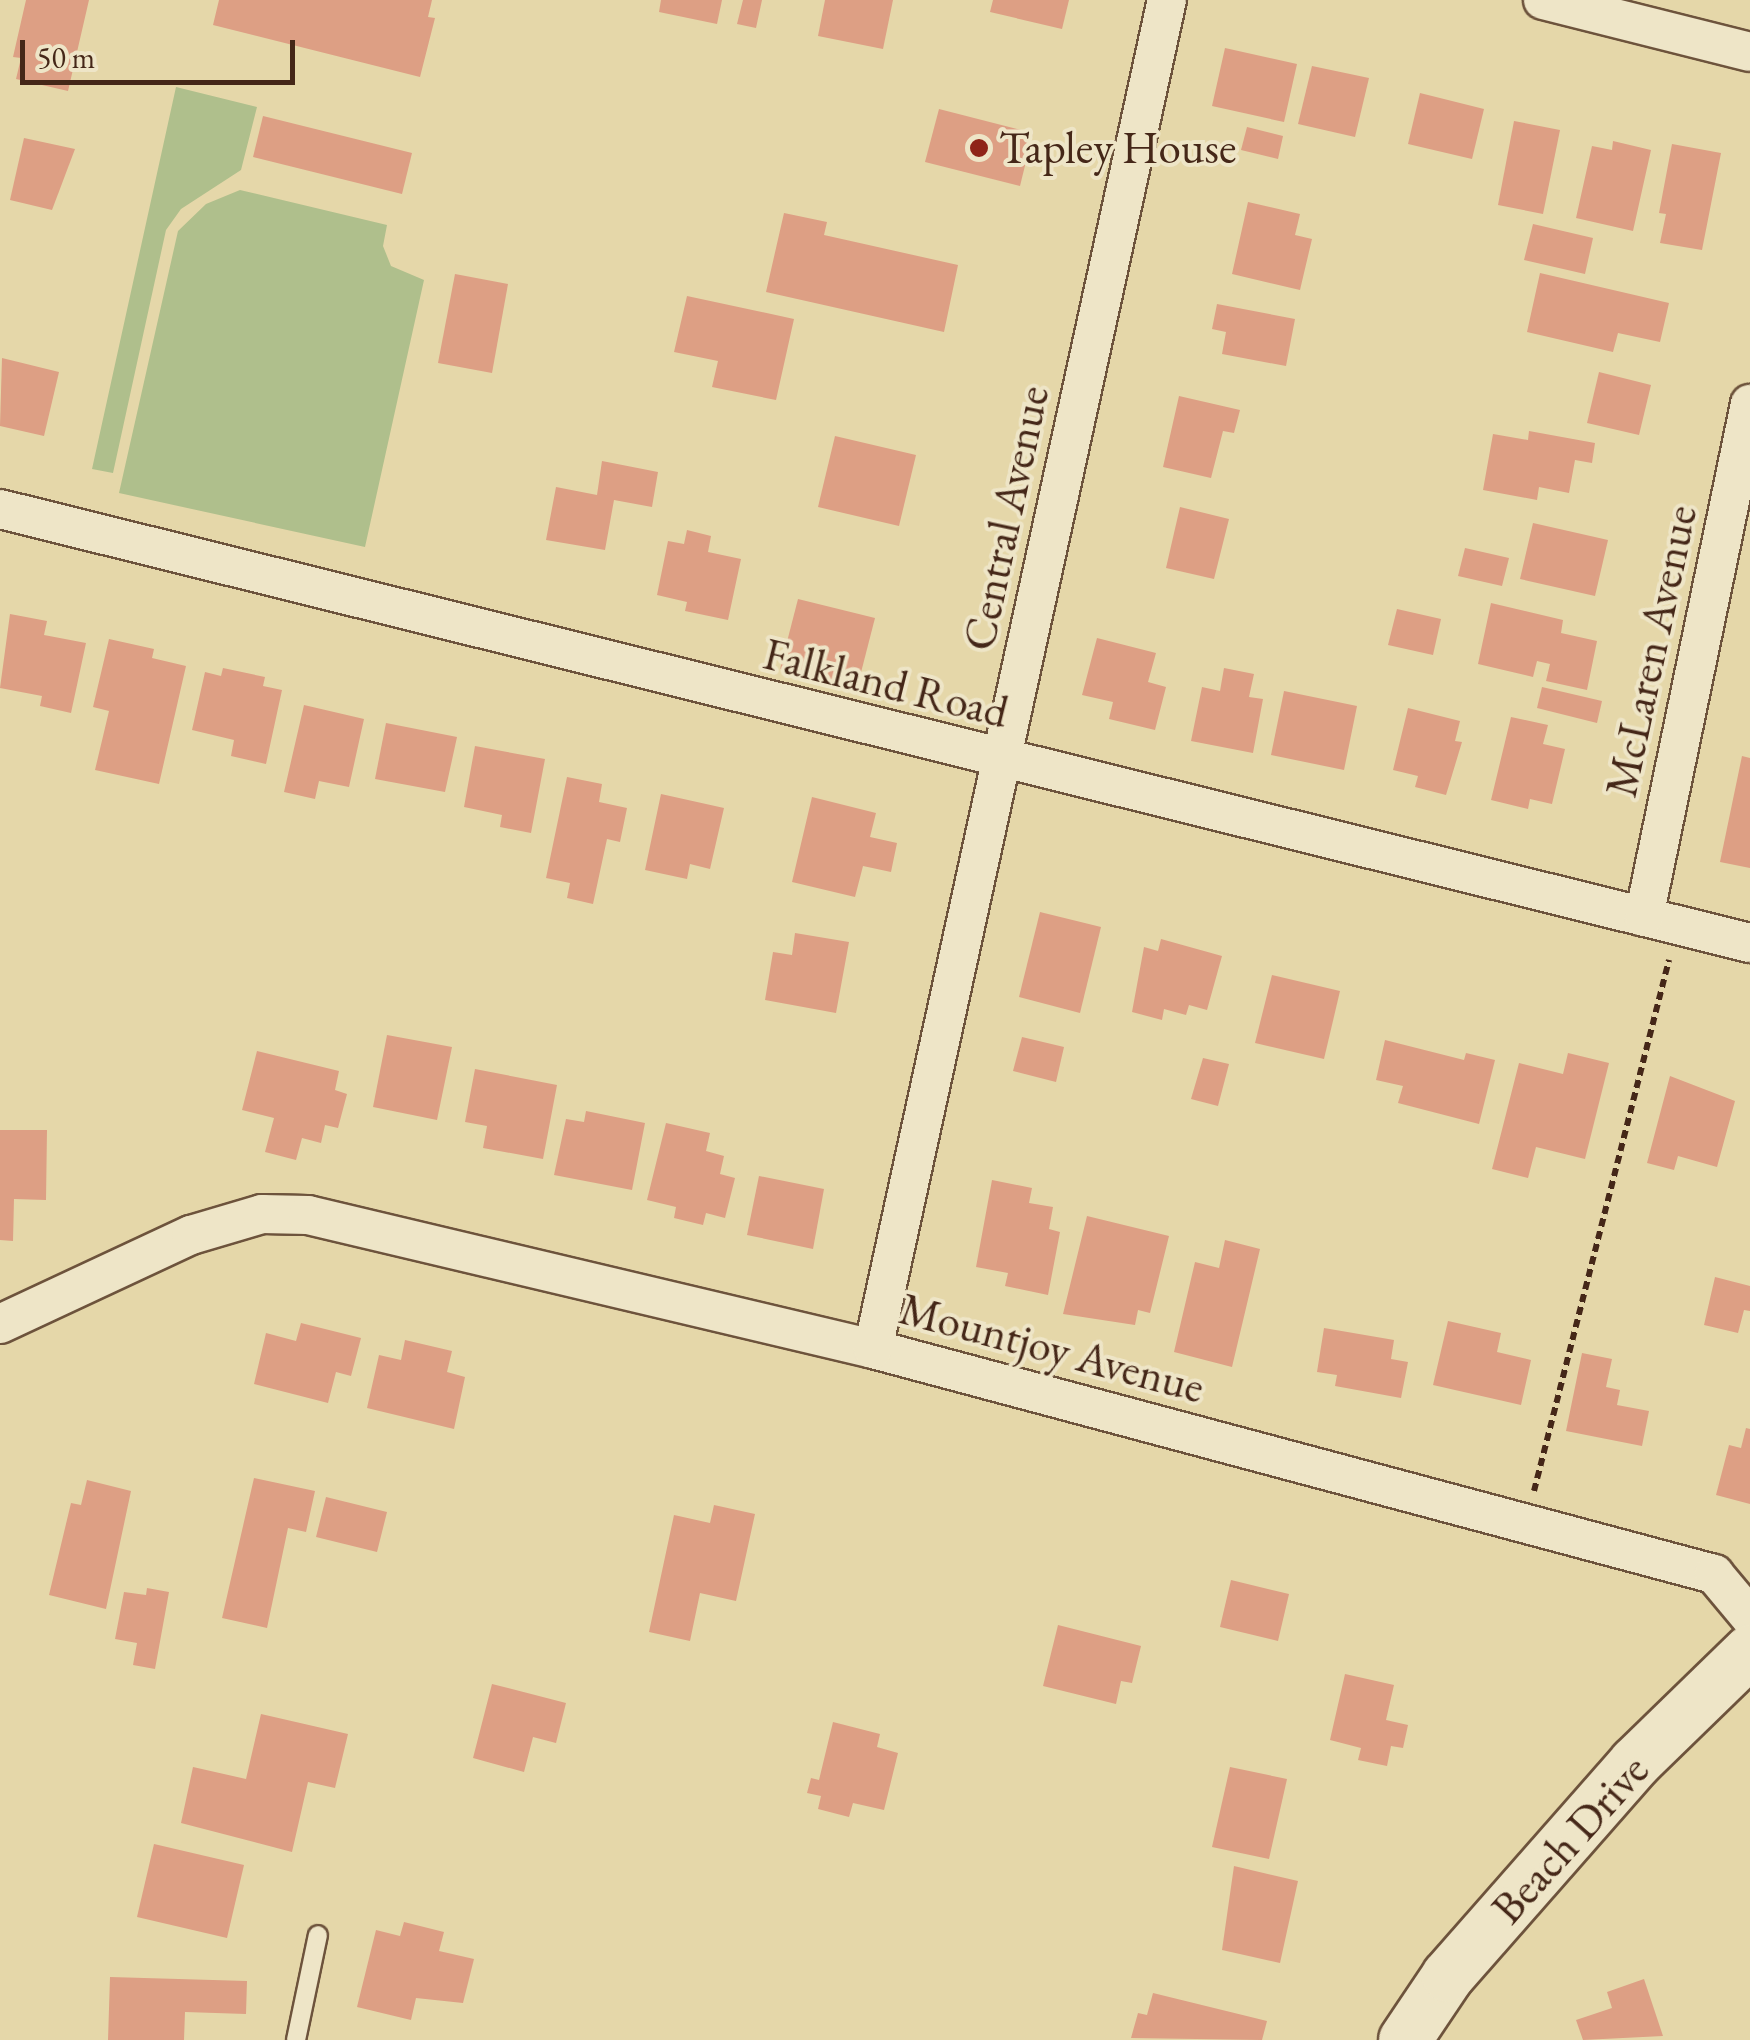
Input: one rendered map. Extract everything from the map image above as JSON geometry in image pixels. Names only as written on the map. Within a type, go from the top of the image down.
[{"type":"street","name":"Central Avenue","points":[[873,1350],[1167,0]]},
{"type":"street","points":[[1543,0],[1645,12],[1750,52]]},
{"type":"street","name":"McLaren Avenue","points":[[1661,921],[1750,404]]},
{"type":"street","name":"Falkland Road","points":[[0,509],[1002,761],[1750,943]]},
{"type":"street","name":"Mountjoy Avenue","points":[[0,1324],[191,1235],[262,1214],[308,1214],[873,1350],[1714,1574],[1750,1617]]},
{"type":"street","name":"Beach Drive","points":[[1406,2040],[1448,1976],[1635,1763],[1750,1651]]},
{"type":"lane","points":[[296,2040],[318,1935]]},
{"type":"path","points":[[1526,1522],[1661,921]]},
{"type":"green space","points":[[176,87],[257,107],[241,170],[181,209],[166,230],[113,473],[92,469]]},
{"type":"green space","points":[[240,190],[387,225],[383,246],[391,266],[424,280],[365,547],[119,493],[178,231],[206,204]]},
{"type":"building","points":[[26,0],[89,0],[68,91],[16,79],[21,58],[13,57]]},
{"type":"building","points":[[219,0],[432,0],[428,17],[435,18],[420,77],[213,25]]},
{"type":"building","points":[[661,0],[722,0],[717,24],[659,12]]},
{"type":"building","points":[[743,0],[762,0],[756,28],[737,24]]},
{"type":"building","points":[[825,0],[893,0],[883,49],[818,36]]},
{"type":"building","points":[[993,0],[1069,0],[1062,29],[990,12]]},
{"type":"building","points":[[1225,48],[1297,64],[1284,122],[1212,106]]},
{"type":"building","points":[[1312,66],[1369,78],[1355,137],[1298,124]]},
{"type":"building","points":[[1420,93],[1484,109],[1472,159],[1408,144]]},
{"type":"building","name":"Tapley House","points":[[939,109],[1033,133],[1020,186],[925,162]]},
{"type":"building","points":[[263,116],[412,153],[402,194],[253,157]]},
{"type":"building","points":[[1514,121],[1560,130],[1543,214],[1498,205]]},
{"type":"building","points":[[1247,127],[1283,136],[1278,159],[1241,150]]},
{"type":"building","points":[[24,138],[75,149],[52,210],[10,200]]},
{"type":"building","points":[[1613,141],[1651,150],[1633,231],[1576,218],[1592,146],[1612,150]]},
{"type":"building","points":[[1672,144],[1721,153],[1702,250],[1660,243],[1666,214],[1659,213]]},
{"type":"building","points":[[1248,202],[1300,214],[1295,235],[1312,239],[1300,290],[1232,274]]},
{"type":"building","points":[[784,213],[827,222],[824,235],[958,265],[944,332],[766,292]]},
{"type":"building","points":[[1533,224],[1593,238],[1585,274],[1524,260]]},
{"type":"building","points":[[1540,273],[1669,303],[1660,342],[1618,333],[1613,352],[1527,332]]},
{"type":"building","points":[[455,274],[508,284],[492,373],[438,363]]},
{"type":"building","points":[[687,296],[794,319],[776,400],[712,387],[718,361],[674,352]]},
{"type":"building","points":[[1217,304],[1295,319],[1286,366],[1222,354],[1226,332],[1212,329]]},
{"type":"building","points":[[2,358],[59,372],[44,436],[0,426]]},
{"type":"building","points":[[1599,372],[1651,385],[1639,435],[1587,423]]},
{"type":"building","points":[[1179,396],[1240,410],[1234,433],[1223,431],[1211,478],[1163,467]]},
{"type":"building","points":[[1529,431],[1595,443],[1592,463],[1575,460],[1569,493],[1539,487],[1537,500],[1483,490],[1493,434],[1528,440]]},
{"type":"building","points":[[835,436],[916,455],[899,526],[818,507]]},
{"type":"building","points":[[602,461],[658,472],[652,507],[614,500],[605,550],[546,540],[556,487],[597,495]]},
{"type":"building","points":[[1180,507],[1229,519],[1214,579],[1166,568]]},
{"type":"building","points":[[1533,523],[1608,540],[1595,596],[1520,579]]},
{"type":"building","points":[[687,530],[711,536],[708,552],[741,559],[728,620],[685,611],[687,602],[657,595],[668,541],[684,544]]},
{"type":"building","points":[[1465,548],[1509,558],[1502,586],[1458,576]]},
{"type":"building","points":[[798,599],[875,618],[857,688],[780,669]]},
{"type":"building","points":[[1491,603],[1563,620],[1561,633],[1597,641],[1587,690],[1546,681],[1550,664],[1537,661],[1533,677],[1478,664]]},
{"type":"building","points":[[1397,609],[1441,619],[1433,655],[1388,645]]},
{"type":"building","points":[[10,614],[47,621],[44,635],[86,643],[71,713],[40,706],[42,696],[0,688]]},
{"type":"building","points":[[1097,638],[1156,653],[1148,682],[1166,687],[1155,730],[1109,719],[1113,702],[1082,695]]},
{"type":"building","points":[[109,639],[154,649],[152,658],[186,666],[159,784],[95,770],[109,711],[93,707]]},
{"type":"building","points":[[223,668],[265,677],[263,686],[282,690],[266,764],[231,756],[234,740],[192,730],[205,672],[221,676]]},
{"type":"building","points":[[1224,668],[1254,674],[1249,697],[1263,699],[1253,753],[1191,741],[1202,687],[1220,691]]},
{"type":"building","points":[[1542,687],[1602,701],[1597,723],[1537,708]]},
{"type":"building","points":[[1284,691],[1357,706],[1344,770],[1271,755]]},
{"type":"building","points":[[304,705],[364,719],[349,787],[319,781],[315,799],[284,792]]},
{"type":"building","points":[[1408,708],[1460,721],[1455,741],[1462,742],[1446,795],[1415,787],[1418,776],[1393,770]]},
{"type":"building","points":[[1511,717],[1548,725],[1543,744],[1565,749],[1552,804],[1530,799],[1528,809],[1491,800]]},
{"type":"building","points":[[386,723],[457,737],[445,792],[375,779]]},
{"type":"building","points":[[475,746],[545,759],[531,833],[500,827],[502,815],[464,807]]},
{"type":"building","points":[[1742,756],[1750,758],[1750,868],[1720,862]]},
{"type":"building","points":[[567,777],[602,784],[599,802],[627,808],[620,842],[607,839],[593,904],[567,898],[570,883],[546,878]]},
{"type":"building","points":[[661,794],[724,808],[710,869],[690,864],[687,879],[645,870]]},
{"type":"building","points":[[812,797],[876,813],[870,837],[897,843],[891,872],[863,866],[855,897],[792,882]]},
{"type":"building","points":[[1040,912],[1101,927],[1080,1013],[1019,997]]},
{"type":"building","points":[[795,933],[849,942],[836,1013],[765,1000],[773,952],[792,955]]},
{"type":"building","points":[[1161,939],[1222,956],[1207,1010],[1189,1005],[1186,1015],[1164,1009],[1162,1020],[1132,1012],[1144,947],[1158,951]]},
{"type":"building","points":[[1272,975],[1340,991],[1324,1059],[1255,1043]]},
{"type":"building","points":[[387,1035],[452,1047],[437,1120],[373,1107]]},
{"type":"building","points":[[1022,1037],[1064,1047],[1056,1082],[1013,1071]]},
{"type":"building","points":[[1385,1040],[1464,1060],[1466,1053],[1495,1060],[1479,1124],[1398,1103],[1403,1086],[1376,1080]]},
{"type":"building","points":[[257,1051],[339,1071],[335,1090],[347,1094],[338,1128],[325,1125],[321,1143],[302,1138],[296,1160],[265,1152],[274,1118],[242,1110]]},
{"type":"building","points":[[1568,1053],[1609,1063],[1585,1159],[1536,1147],[1528,1178],[1492,1169],[1519,1063],[1563,1074]]},
{"type":"building","points":[[1203,1058],[1229,1064],[1218,1106],[1191,1099]]},
{"type":"building","points":[[475,1069],[557,1085],[543,1159],[483,1148],[487,1126],[465,1122]]},
{"type":"building","points":[[1670,1076],[1735,1101],[1717,1167],[1678,1156],[1674,1170],[1647,1163]]},
{"type":"building","points":[[586,1111],[645,1123],[632,1190],[554,1175],[566,1119],[584,1122]]},
{"type":"building","points":[[666,1123],[710,1133],[706,1151],[724,1156],[720,1174],[735,1178],[725,1218],[706,1213],[703,1225],[674,1218],[676,1207],[647,1200]]},
{"type":"building","points":[[0,1130],[47,1130],[46,1200],[14,1199],[13,1241],[0,1240]]},
{"type":"building","points":[[759,1176],[824,1189],[813,1249],[747,1235]]},
{"type":"building","points":[[992,1180],[1032,1188],[1029,1203],[1053,1207],[1049,1229],[1060,1232],[1048,1295],[1005,1286],[1008,1273],[976,1267]]},
{"type":"building","points":[[1087,1216],[1169,1236],[1150,1313],[1138,1310],[1135,1325],[1063,1314]]},
{"type":"building","points":[[1225,1240],[1260,1249],[1232,1367],[1174,1352],[1195,1262],[1219,1268]]},
{"type":"building","points":[[1715,1277],[1750,1286],[1750,1311],[1744,1310],[1738,1333],[1704,1325]]},
{"type":"building","points":[[1448,1321],[1501,1333],[1497,1352],[1531,1360],[1521,1405],[1433,1385]]},
{"type":"building","points":[[301,1323],[361,1338],[351,1376],[336,1372],[328,1403],[254,1384],[266,1333],[296,1341]]},
{"type":"building","points":[[1324,1328],[1394,1340],[1391,1359],[1408,1362],[1401,1398],[1335,1386],[1337,1375],[1317,1372]]},
{"type":"building","points":[[405,1340],[452,1351],[447,1372],[465,1377],[454,1429],[367,1408],[379,1355],[401,1360]]},
{"type":"building","points":[[1582,1353],[1612,1359],[1606,1387],[1620,1390],[1617,1405],[1649,1411],[1642,1446],[1566,1431]]},
{"type":"building","points":[[1746,1428],[1750,1429],[1750,1504],[1716,1495],[1729,1445],[1741,1448]]},
{"type":"building","points":[[254,1478],[315,1491],[306,1532],[288,1528],[267,1628],[222,1618]]},
{"type":"building","points":[[87,1480],[131,1491],[106,1609],[49,1595],[71,1503],[81,1505]]},
{"type":"building","points":[[326,1497],[387,1512],[377,1552],[316,1537]]},
{"type":"building","points":[[714,1505],[755,1514],[736,1601],[700,1593],[690,1641],[649,1632],[674,1515],[710,1523]]},
{"type":"building","points":[[1231,1580],[1289,1594],[1278,1641],[1220,1627]]},
{"type":"building","points":[[147,1588],[169,1592],[155,1669],[133,1665],[137,1643],[115,1639],[124,1592],[146,1595]]},
{"type":"building","points":[[1058,1625],[1141,1646],[1132,1683],[1121,1681],[1116,1704],[1043,1686]]},
{"type":"building","points":[[1345,1674],[1394,1685],[1386,1720],[1408,1725],[1403,1748],[1391,1746],[1387,1766],[1358,1760],[1361,1748],[1330,1740]]},
{"type":"building","points":[[492,1684],[566,1703],[556,1743],[533,1737],[524,1772],[473,1758]]},
{"type":"building","points":[[261,1714],[348,1734],[335,1788],[308,1782],[292,1852],[181,1823],[193,1767],[246,1779]]},
{"type":"building","points":[[833,1722],[880,1734],[877,1747],[898,1753],[884,1810],[853,1803],[849,1817],[818,1809],[821,1796],[807,1793],[811,1778],[819,1780]]},
{"type":"building","points":[[1230,1767],[1287,1779],[1269,1859],[1212,1847]]},
{"type":"building","points":[[154,1844],[244,1865],[227,1938],[137,1917]]},
{"type":"building","points":[[1234,1866],[1298,1881],[1280,1963],[1222,1950]]},
{"type":"building","points":[[404,1922],[444,1932],[439,1951],[474,1959],[463,2003],[416,1998],[411,2020],[357,2007],[376,1930],[400,1936]]},
{"type":"building","points":[[110,1977],[247,1981],[246,2014],[185,2012],[184,2040],[108,2040]]},
{"type":"building","points":[[1644,1979],[1663,2036],[1583,2040],[1576,2020],[1612,2008],[1607,1992]]},
{"type":"building","points":[[1153,1993],[1267,2021],[1262,2040],[1131,2038],[1138,2013],[1147,2015]]},
{"type":"place","name":"Tapley House","points":[[979,148]]}]
